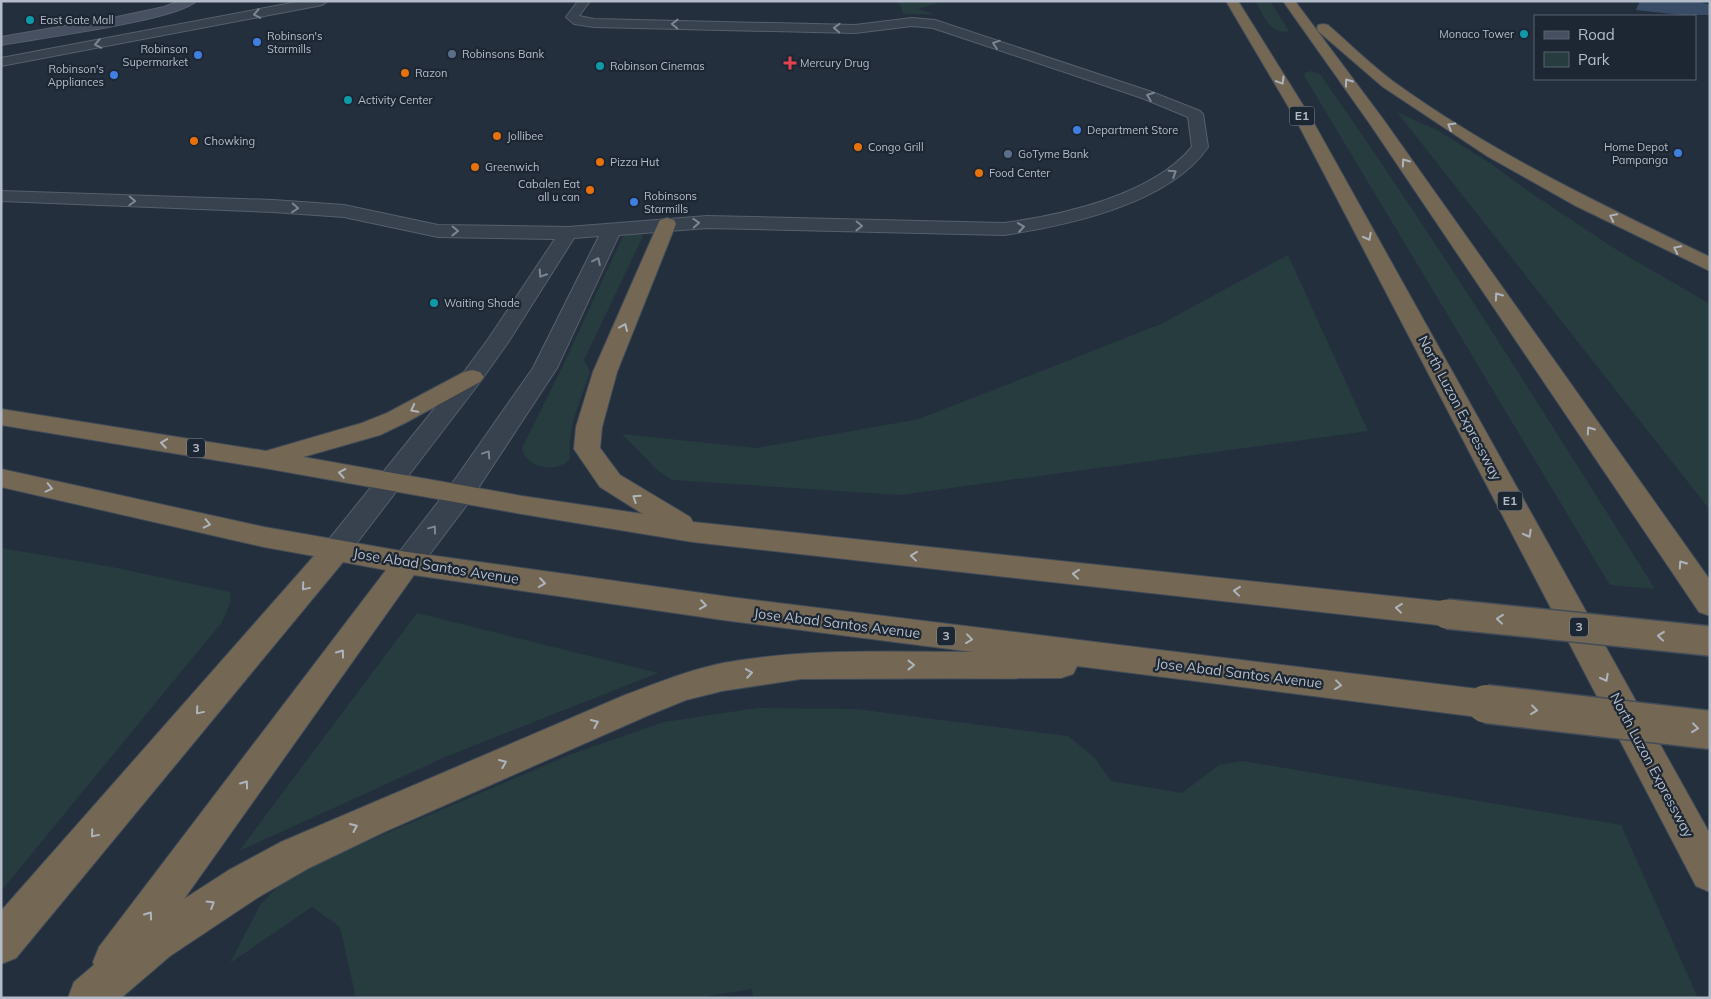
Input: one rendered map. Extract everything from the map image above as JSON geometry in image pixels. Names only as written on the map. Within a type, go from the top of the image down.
[{"type":"highway","name":"North Luzon Expressway","points":[[1232,1],[1299,110],[1710,873]]},
{"type":"highway","points":[[1289,1],[1377,122],[1710,604]]},
{"type":"highway","points":[[1294,1],[1347,50],[1388,84],[1440,119],[1580,201],[1710,265]]},
{"type":"highway","points":[[667,224],[605,372],[593,410],[587,449],[610,481],[693,532]]},
{"type":"highway","points":[[264,459],[310,448],[370,429],[396,418],[472,377]]},
{"type":"highway","name":"3","points":[[1,417],[264,459],[459,494],[693,532],[1447,614],[1710,640]]},
{"type":"highway","name":"Jose Abad Santos Avenue","points":[[1,478],[264,537],[407,563],[720,608],[1486,704],[1710,730]]},
{"type":"highway","points":[[1,943],[336,550]]},
{"type":"highway","points":[[89,997],[407,563]]},
{"type":"highway","points":[[89,997],[155,941],[243,884],[295,855],[371,820],[637,705],[681,688],[722,677],[801,666],[1176,665]]},
{"type":"street","points":[[1,41],[117,21],[168,10],[190,1]]},
{"type":"street","points":[[1,62],[322,1]]},
{"type":"street","points":[[1,196],[273,206],[344,211],[438,230],[568,233],[707,222],[1004,229],[1046,223],[1115,203],[1172,175],[1188,162],[1200,147],[1195,114],[1147,95],[935,24],[912,22],[855,29],[594,23],[578,21],[572,17],[584,1]]},
{"type":"street","points":[[407,563],[459,494],[545,368],[613,228]]},
{"type":"street","points":[[336,550],[472,377],[498,341],[568,233]]},
{"type":"green space","points":[[889,1],[943,1],[918,9],[933,14],[903,14],[900,4]]},
{"type":"green space","points":[[1255,1],[1270,1],[1289,31],[1282,32],[1272,27]]},
{"type":"green space","points":[[1310,71],[1320,74],[1407,201],[1655,589],[1610,585],[1303,74]]},
{"type":"green space","points":[[1397,112],[1439,131],[1493,165],[1525,189],[1617,250],[1710,304],[1710,510]]},
{"type":"green space","points":[[641,232],[643,236],[584,360],[590,372],[572,426],[570,459],[564,464],[550,467],[542,467],[535,464],[524,455],[522,448],[561,370],[624,234]]},
{"type":"green space","points":[[1288,255],[1368,431],[900,495],[672,480],[657,470],[622,434],[756,448],[919,419],[1161,324]]},
{"type":"green space","points":[[1,548],[112,567],[230,592],[231,601],[222,622],[1,891]]},
{"type":"green space","points":[[417,613],[658,673],[450,755],[239,851]]},
{"type":"green space","points":[[757,708],[856,709],[1068,736],[1094,757],[1111,781],[1182,793],[1219,765],[1243,761],[1621,825],[1698,998],[753,998],[752,989],[696,998],[356,998],[340,927],[312,907],[230,963],[260,905],[289,875],[569,755],[664,722]]},
{"type":"water","points":[[1640,1],[1697,1],[1710,5],[1710,15],[1681,15],[1636,10]]},
{"type":"place","name":"East Gate Mall","points":[[30,20]]},
{"type":"place","name":"Monaco Tower","points":[[1524,34]]},
{"type":"place","name":"Robinson's Starmills","points":[[257,42]]},
{"type":"place","name":"Robinsons Bank","points":[[452,54]]},
{"type":"place","name":"Robinson Supermarket","points":[[198,55]]},
{"type":"place","name":"Mercury Drug","points":[[790,63]]},
{"type":"place","name":"Robinson Cinemas","points":[[600,66]]},
{"type":"place","name":"Razon","points":[[405,73]]},
{"type":"place","name":"Robinson's Appliances","points":[[114,75]]},
{"type":"place","name":"Activity Center","points":[[348,100]]},
{"type":"place","name":"Department Store","points":[[1077,130]]},
{"type":"place","name":"Jollibee","points":[[497,136]]},
{"type":"place","name":"Chowking","points":[[194,141]]},
{"type":"place","name":"Congo Grill","points":[[858,147]]},
{"type":"place","name":"Home Depot Pampanga","points":[[1678,153]]},
{"type":"place","name":"GoTyme Bank","points":[[1008,154]]},
{"type":"place","name":"Pizza Hut","points":[[600,162]]},
{"type":"place","name":"Greenwich","points":[[475,167]]},
{"type":"place","name":"Food Center","points":[[979,173]]},
{"type":"place","name":"Cabalen Eat all u can","points":[[590,190]]},
{"type":"place","name":"Robinsons Starmills","points":[[634,202]]},
{"type":"place","name":"Waiting Shade","points":[[434,303]]}]
